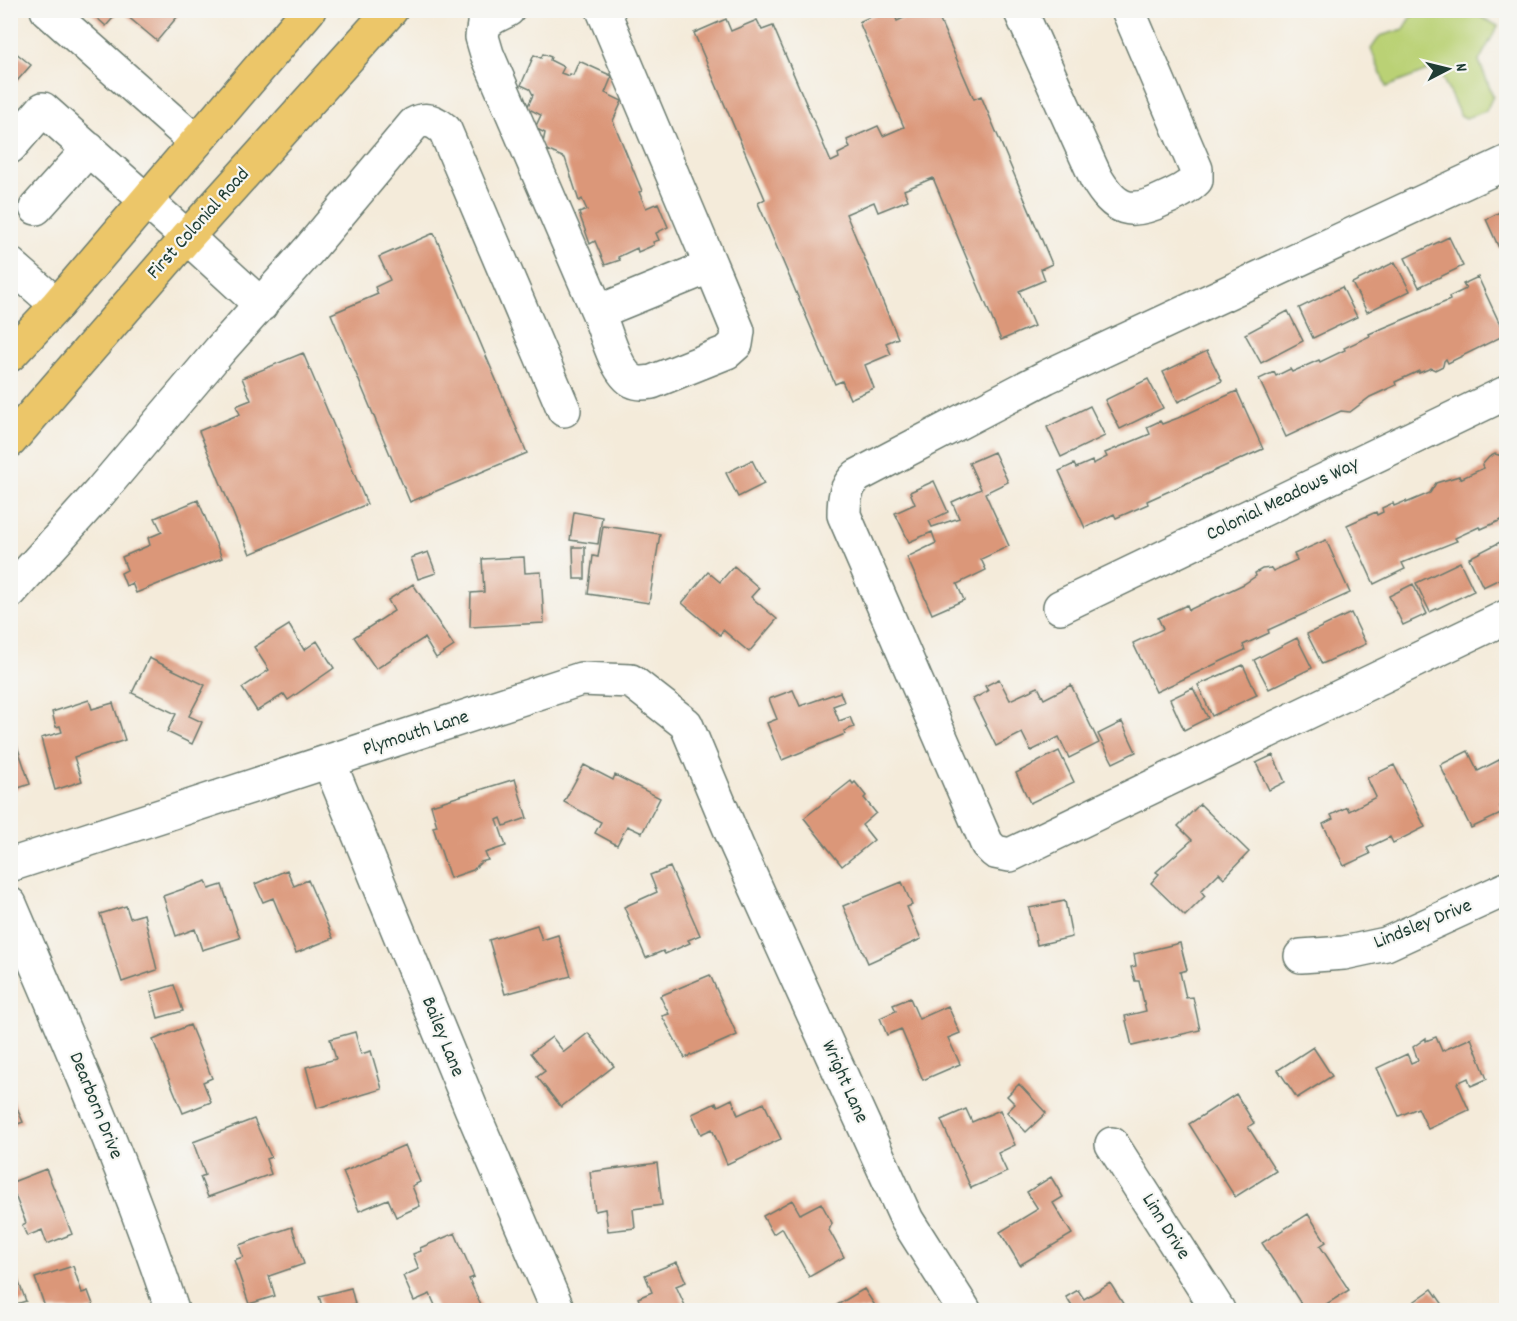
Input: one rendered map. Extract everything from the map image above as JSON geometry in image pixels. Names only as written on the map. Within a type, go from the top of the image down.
[{"type":"main road","name":"First Colonial Road","points":[[10,441],[187,237],[391,10]]},
{"type":"main road","points":[[10,356],[57,305],[195,142],[297,14]]},
{"type":"street","points":[[48,10],[195,142]]},
{"type":"street","points":[[508,10],[484,24],[482,38],[487,54],[619,366],[630,380],[640,384],[652,382],[727,352],[736,344],[738,331],[603,10]]},
{"type":"street","points":[[1020,10],[1096,178],[1106,195],[1118,206],[1134,209],[1151,206],[1189,187],[1196,180],[1196,169],[1128,10]]},
{"type":"street","points":[[10,147],[44,110],[261,305]]},
{"type":"street","points":[[10,592],[100,492],[414,124],[421,119],[436,122],[445,130],[564,410]]},
{"type":"street","points":[[36,208],[88,149]]},
{"type":"street","points":[[1506,163],[1046,377],[857,476],[850,482],[844,498],[844,515],[987,844],[996,852],[1010,855],[1506,617]]},
{"type":"street","points":[[10,264],[57,305]]},
{"type":"street","points":[[598,312],[711,266]]},
{"type":"street","name":"Colonial Meadows Way","points":[[1060,607],[1506,393]]},
{"type":"street","name":"Plymouth Lane","points":[[10,865],[581,679],[631,681],[686,724],[737,846]]},
{"type":"street","name":"Bailey Lane","points":[[329,762],[558,1311]]},
{"type":"street","name":"Wright Lane","points":[[737,846],[907,1220],[964,1311]]},
{"type":"street","name":"Lindsley Drive","points":[[1301,956],[1344,953],[1386,944],[1506,889]]},
{"type":"street","name":"Dearborn Drive","points":[[10,904],[101,1119],[155,1258],[172,1311]]},
{"type":"street","name":"Linn Drive","points":[[1112,1144],[1218,1311]]},
{"type":"green space","points":[[1415,11],[1470,11],[1498,26],[1479,61],[1493,96],[1486,111],[1466,118],[1460,115],[1441,75],[1430,70],[1386,87],[1371,49],[1380,36],[1404,29]]},
{"type":"building","points":[[88,10],[120,10],[106,26]]},
{"type":"building","points":[[120,10],[183,10],[157,41]]},
{"type":"building","points":[[885,10],[893,10],[897,21],[922,10],[928,20],[938,16],[974,99],[981,96],[1052,264],[1041,269],[1045,280],[1019,291],[1034,326],[1001,340],[933,178],[904,190],[908,200],[878,212],[874,202],[846,214],[898,338],[886,343],[891,354],[865,365],[874,388],[850,399],[842,381],[835,384],[758,203],[765,199],[694,33],[726,19],[731,31],[757,20],[762,30],[773,26],[831,162],[839,158],[838,154],[850,148],[847,140],[878,126],[883,136],[904,127],[859,22]]},
{"type":"building","points":[[10,48],[31,65],[10,89]]},
{"type":"building","points":[[543,54],[564,67],[561,73],[569,76],[573,75],[579,61],[612,76],[605,93],[622,101],[613,121],[642,191],[639,192],[646,208],[658,203],[668,227],[656,233],[659,240],[653,242],[654,245],[638,252],[637,248],[618,257],[620,260],[605,265],[595,241],[590,244],[579,213],[587,210],[582,199],[579,201],[565,158],[542,148],[545,133],[535,128],[541,115],[527,108],[533,95],[530,89],[521,85],[534,55],[541,58]]},
{"type":"building","points":[[1506,209],[1506,245],[1499,248],[1486,219]]},
{"type":"building","points":[[434,233],[527,453],[410,502],[331,314],[378,294],[375,287],[390,280],[379,257]]},
{"type":"building","points":[[1449,237],[1463,266],[1419,287],[1405,258]]},
{"type":"building","points":[[1395,262],[1410,291],[1367,312],[1352,283]]},
{"type":"building","points":[[1478,277],[1505,335],[1448,363],[1446,359],[1443,366],[1435,370],[1431,368],[1419,373],[1419,371],[1395,382],[1396,385],[1370,397],[1350,412],[1341,411],[1286,437],[1259,379],[1274,372],[1276,376],[1290,369],[1292,372],[1319,360],[1320,362],[1370,336],[1369,334],[1450,300],[1449,297],[1466,289],[1463,284]]},
{"type":"building","points":[[1342,287],[1357,317],[1313,338],[1299,308]]},
{"type":"building","points":[[1288,311],[1303,341],[1261,363],[1245,334]]},
{"type":"building","points":[[1207,351],[1222,381],[1178,402],[1163,372]]},
{"type":"building","points":[[303,353],[367,504],[250,554],[199,431],[240,414],[236,406],[251,400],[242,378]]},
{"type":"building","points":[[1148,379],[1163,408],[1120,429],[1105,400]]},
{"type":"building","points":[[1237,391],[1263,449],[1147,501],[1148,504],[1116,518],[1114,514],[1085,528],[1059,471],[1074,464],[1076,468],[1092,461],[1093,464],[1107,457],[1105,453],[1150,434],[1147,427],[1160,421],[1162,424],[1178,418]]},
{"type":"building","points":[[1090,406],[1105,436],[1061,457],[1047,427]]},
{"type":"building","points":[[994,452],[1008,482],[985,493],[1009,546],[981,559],[986,570],[957,584],[964,600],[932,614],[907,557],[936,543],[932,532],[909,542],[895,513],[915,504],[910,492],[934,481],[948,512],[929,521],[932,527],[959,518],[952,502],[981,489],[969,463]]},
{"type":"building","points":[[1495,454],[1502,456],[1506,454],[1506,518],[1481,529],[1479,527],[1455,538],[1457,541],[1402,563],[1405,569],[1374,584],[1347,525],[1376,512],[1377,515],[1383,512],[1382,508],[1393,503],[1394,506],[1406,501],[1406,503],[1430,493],[1436,483],[1459,476],[1460,479],[1484,468],[1482,465]]},
{"type":"building","points":[[752,460],[764,484],[738,497],[726,473]]},
{"type":"building","points":[[198,500],[222,558],[136,593],[132,583],[126,586],[121,573],[127,570],[122,557],[150,545],[148,538],[162,532],[155,518]]},
{"type":"building","points":[[574,512],[602,517],[598,544],[570,540]]},
{"type":"building","points":[[603,526],[660,534],[649,603],[588,594],[593,556],[598,557]]},
{"type":"building","points":[[1506,539],[1506,576],[1483,587],[1469,558]]},
{"type":"building","points":[[1326,540],[1350,593],[1268,630],[1269,633],[1243,645],[1245,650],[1156,692],[1133,643],[1163,629],[1158,618],[1187,605],[1189,610],[1244,584],[1262,569],[1271,568],[1273,571],[1297,560],[1294,554]]},
{"type":"building","points":[[573,547],[585,547],[585,579],[574,579]]},
{"type":"building","points":[[428,552],[436,573],[418,579],[411,558]]},
{"type":"building","points":[[524,557],[525,573],[541,572],[544,623],[470,627],[471,593],[484,592],[482,559]]},
{"type":"building","points":[[1460,562],[1474,591],[1430,612],[1416,583]]},
{"type":"building","points":[[734,566],[759,588],[751,597],[777,619],[749,652],[723,630],[720,635],[682,603],[708,572],[720,582]]},
{"type":"building","points":[[413,584],[454,646],[436,658],[424,638],[376,669],[354,637],[394,611],[388,600]]},
{"type":"building","points":[[1413,584],[1427,614],[1403,625],[1389,596]]},
{"type":"building","points":[[1351,613],[1366,644],[1322,664],[1307,634]]},
{"type":"building","points":[[289,625],[304,650],[317,641],[334,668],[288,700],[284,694],[257,711],[242,688],[269,670],[254,647]]},
{"type":"building","points":[[1297,638],[1312,668],[1269,689],[1254,660]]},
{"type":"building","points":[[149,658],[205,685],[189,716],[202,722],[192,744],[167,732],[176,714],[132,693]]},
{"type":"building","points":[[1243,665],[1257,695],[1212,716],[1198,685]]},
{"type":"building","points":[[999,679],[1010,700],[1038,687],[1044,699],[1071,685],[1099,743],[1069,758],[1059,737],[1031,751],[1022,733],[996,746],[973,699],[988,691],[985,686]]},
{"type":"building","points":[[1193,688],[1208,718],[1184,730],[1170,699]]},
{"type":"building","points":[[793,690],[800,706],[840,692],[844,702],[833,706],[839,721],[850,717],[854,727],[844,731],[845,734],[782,760],[767,723],[777,719],[769,699]]},
{"type":"building","points":[[89,700],[92,709],[113,703],[125,740],[74,757],[82,781],[55,790],[41,738],[62,732],[60,726],[56,727],[52,712]]},
{"type":"building","points":[[1122,722],[1136,752],[1113,763],[1098,734]]},
{"type":"building","points":[[14,737],[30,784],[10,791],[10,738]]},
{"type":"building","points":[[1059,751],[1074,782],[1030,803],[1016,773]]},
{"type":"building","points":[[1468,751],[1478,771],[1505,757],[1506,752],[1506,803],[1500,806],[1503,813],[1471,828],[1440,765]]},
{"type":"building","points":[[1273,755],[1285,782],[1269,790],[1256,763]]},
{"type":"building","points":[[584,765],[613,780],[615,775],[660,798],[642,833],[627,826],[617,845],[595,833],[601,822],[564,802]]},
{"type":"building","points":[[1394,765],[1425,827],[1393,843],[1390,837],[1367,848],[1370,854],[1344,866],[1323,824],[1333,819],[1331,815],[1347,807],[1349,811],[1376,797],[1367,778]]},
{"type":"building","points":[[515,779],[527,818],[504,826],[501,818],[497,820],[506,846],[485,853],[488,860],[481,862],[473,870],[450,878],[433,827],[437,826],[431,805]]},
{"type":"building","points":[[851,781],[853,784],[855,782],[866,796],[864,798],[876,813],[862,825],[874,840],[842,866],[804,818]]},
{"type":"building","points":[[1200,804],[1249,852],[1224,878],[1219,873],[1201,891],[1205,896],[1185,916],[1151,883],[1159,874],[1156,872],[1192,840],[1178,826]]},
{"type":"building","points":[[670,867],[700,935],[688,940],[690,943],[665,954],[663,951],[646,958],[624,907],[657,892],[650,875]]},
{"type":"building","points":[[287,870],[294,886],[308,880],[333,938],[296,953],[273,898],[263,902],[255,884]]},
{"type":"building","points":[[206,881],[209,889],[222,885],[240,938],[202,950],[195,929],[176,936],[163,896]]},
{"type":"building","points":[[902,882],[912,905],[907,907],[921,939],[868,963],[843,906]]},
{"type":"building","points":[[1065,901],[1072,937],[1037,945],[1029,908]]},
{"type":"building","points":[[126,906],[130,918],[144,914],[157,970],[122,982],[100,914]]},
{"type":"building","points":[[537,925],[542,940],[558,935],[571,976],[505,994],[489,940]]},
{"type":"building","points":[[1180,943],[1187,970],[1180,972],[1186,998],[1193,997],[1200,1030],[1132,1046],[1125,1016],[1146,1011],[1139,981],[1135,981],[1131,967],[1136,966],[1134,954]]},
{"type":"building","points":[[710,975],[737,1035],[685,1058],[662,1016],[669,1014],[660,996]]},
{"type":"building","points":[[174,985],[183,1011],[158,1018],[151,992]]},
{"type":"building","points":[[910,998],[919,1019],[948,1006],[960,1033],[948,1038],[960,1064],[923,1080],[901,1029],[887,1035],[880,1018],[896,1011],[893,1005]]},
{"type":"building","points":[[190,1025],[212,1078],[203,1082],[211,1102],[183,1113],[153,1040]]},
{"type":"building","points":[[355,1032],[361,1054],[371,1051],[382,1089],[317,1108],[306,1067],[336,1059],[330,1039]]},
{"type":"building","points":[[588,1033],[614,1066],[561,1107],[537,1077],[545,1071],[531,1053],[552,1037],[564,1052]]},
{"type":"building","points":[[1436,1037],[1442,1051],[1471,1038],[1487,1079],[1471,1086],[1468,1078],[1457,1083],[1469,1110],[1428,1129],[1418,1108],[1399,1116],[1377,1068],[1407,1054],[1411,1063],[1418,1060],[1413,1047],[1426,1038],[1426,1041]]},
{"type":"building","points":[[1313,1047],[1332,1076],[1297,1098],[1278,1070]]},
{"type":"building","points":[[1019,1084],[1046,1113],[1026,1132],[1007,1112],[1015,1104],[1007,1096]]},
{"type":"building","points":[[10,1093],[23,1122],[10,1127]]},
{"type":"building","points":[[1236,1094],[1254,1123],[1248,1127],[1276,1171],[1235,1197],[1189,1124]]},
{"type":"building","points":[[732,1099],[738,1115],[764,1103],[781,1139],[727,1164],[712,1129],[701,1134],[692,1114],[716,1103],[718,1106]]},
{"type":"building","points":[[966,1109],[972,1122],[1000,1110],[1015,1145],[998,1153],[1007,1172],[971,1188],[941,1120]]},
{"type":"building","points":[[254,1119],[271,1157],[266,1159],[271,1174],[208,1197],[200,1177],[205,1175],[193,1142]]},
{"type":"building","points":[[405,1145],[420,1182],[412,1186],[420,1206],[396,1217],[388,1199],[359,1211],[343,1172]]},
{"type":"building","points":[[657,1163],[662,1205],[633,1209],[635,1228],[608,1231],[605,1209],[595,1211],[590,1172]]},
{"type":"building","points":[[46,1169],[72,1234],[47,1244],[42,1230],[27,1236],[22,1225],[26,1223],[10,1183]]},
{"type":"building","points":[[1051,1177],[1063,1197],[1053,1203],[1072,1234],[1020,1265],[1000,1232],[1038,1209],[1027,1192]]},
{"type":"building","points":[[792,1200],[800,1214],[821,1203],[832,1223],[829,1230],[844,1257],[809,1277],[782,1228],[773,1234],[763,1216]]},
{"type":"building","points":[[1308,1214],[1326,1242],[1320,1246],[1349,1290],[1317,1310],[1305,1310],[1262,1243]]},
{"type":"building","points":[[292,1227],[304,1264],[269,1276],[275,1296],[249,1304],[234,1260],[243,1257],[239,1245]]},
{"type":"building","points":[[455,1233],[474,1277],[469,1279],[483,1310],[437,1310],[430,1294],[414,1301],[403,1276],[419,1269],[413,1254],[421,1251],[420,1248]]},
{"type":"building","points":[[677,1262],[686,1282],[676,1286],[687,1310],[643,1310],[638,1298],[652,1292],[645,1275]]},
{"type":"building","points":[[73,1266],[82,1293],[88,1291],[95,1310],[46,1310],[35,1278]]},
{"type":"building","points":[[16,1275],[26,1301],[10,1306],[10,1277]]},
{"type":"building","points":[[1110,1283],[1127,1310],[1068,1310],[1073,1308],[1066,1297],[1078,1290],[1084,1299]]},
{"type":"building","points":[[351,1288],[355,1304],[323,1310],[319,1296]]},
{"type":"building","points":[[864,1289],[878,1310],[834,1310],[832,1308]]},
{"type":"building","points":[[1432,1289],[1446,1309],[1407,1310],[1405,1308]]}]
